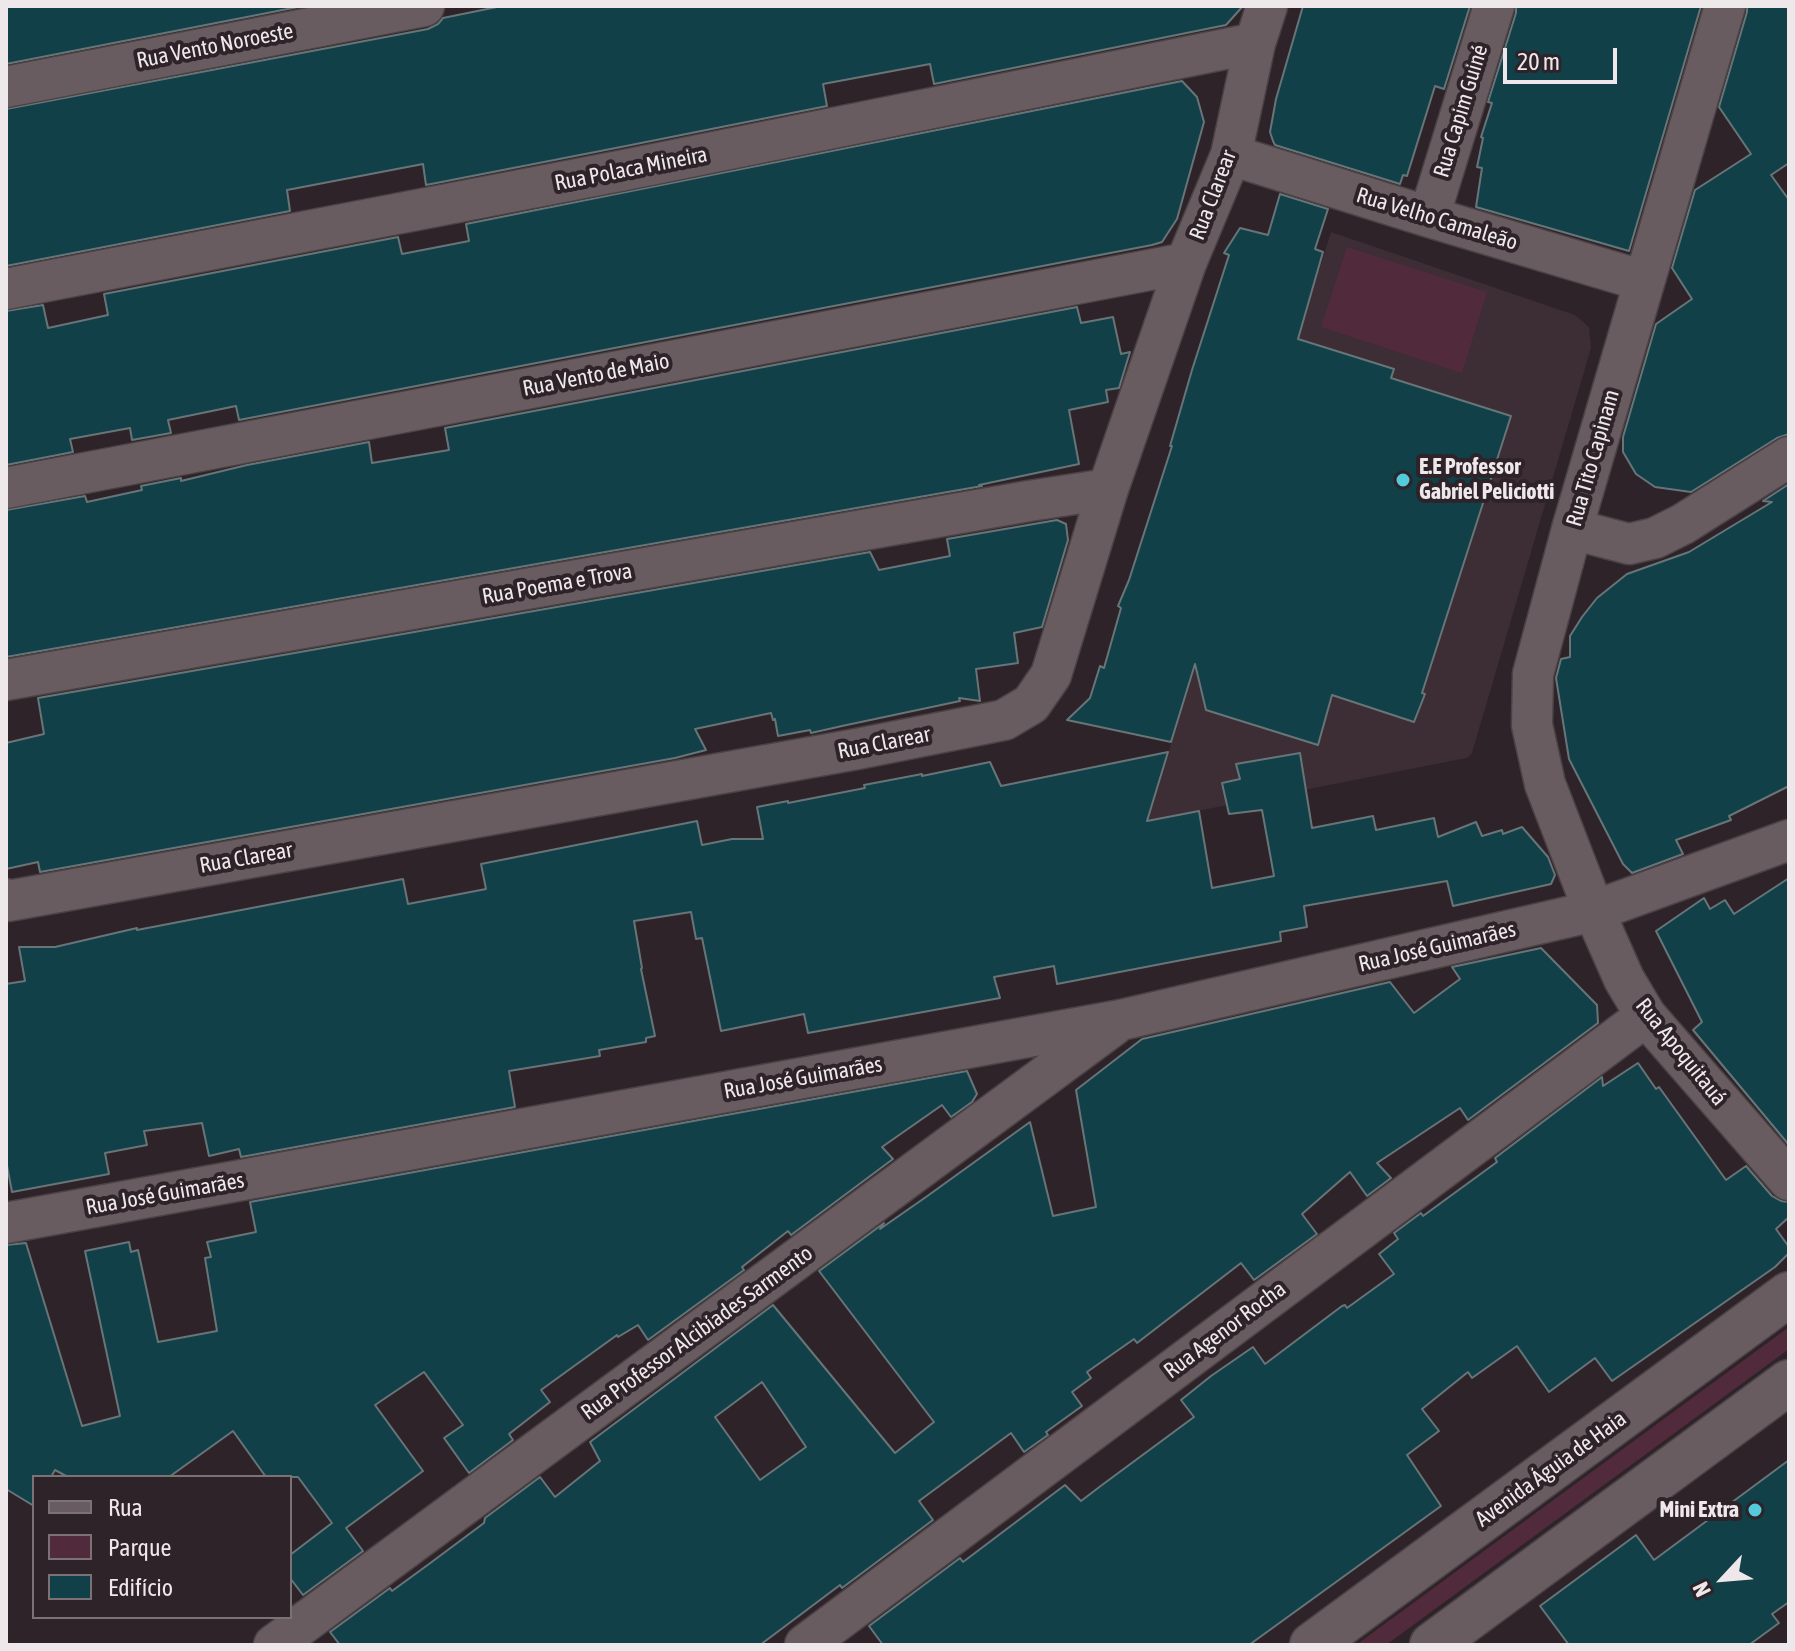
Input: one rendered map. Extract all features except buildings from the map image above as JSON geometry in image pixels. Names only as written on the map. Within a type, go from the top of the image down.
[{"type":"main road","name":"Avenida Águia de Haia","points":[[1312,1645],[1789,1294]]},
{"type":"main road","points":[[1432,1645],[1789,1382]]},
{"type":"street","name":"Rua Vento Noroeste","points":[[6,87],[424,6]]},
{"type":"street","name":"Rua Capim Guiné","points":[[1429,217],[1494,6]]},
{"type":"street","name":"Rua Tito Capinam","points":[[1594,911],[1545,784],[1532,725],[1533,674],[1572,529],[1725,6]]},
{"type":"street","name":"Rua Clarear","points":[[6,899],[826,755],[1004,720],[1031,704],[1051,675],[1108,489],[1186,263],[1231,155],[1261,25]]},
{"type":"street","name":"Rua Polaca Mineira","points":[[6,289],[646,166],[1261,25]]},
{"type":"street","name":"Rua Velho Camaleão","points":[[1231,155],[1644,281]]},
{"type":"street","name":"Rua Vento de Maio","points":[[6,488],[1186,263]]},
{"type":"street","points":[[1572,529],[1629,544],[1655,538],[1683,524],[1789,457]]},
{"type":"street","name":"Rua Poema e Trova","points":[[6,680],[1108,489]]},
{"type":"street","name":"Rua José Guimarães","points":[[6,1223],[1121,1020],[1594,911],[1789,840]]},
{"type":"street","name":"Rua Apoquitauá","points":[[1594,911],[1624,979],[1646,1016],[1789,1180]]},
{"type":"street","name":"Rua Agenor Rocha","points":[[805,1645],[1646,1016]]},
{"type":"street","name":"Rua Professor Alcibíades Sarmento","points":[[274,1645],[1121,1020]]},
{"type":"shaded area","name":"E.E Professor Gabriel Peliciotti","points":[[1331,232],[1575,315],[1589,327],[1591,348],[1472,753],[1467,758],[1147,821]]},
{"type":"green space","points":[[1347,247],[1487,292],[1462,373],[1321,327]]},
{"type":"green space","points":[[1789,1327],[1789,1349],[1386,1645],[1356,1645]]},
{"type":"place","name":"E.E Professor Gabriel Peliciotti","points":[[1403,480]]},
{"type":"place","name":"Mini Extra","points":[[1755,1510]]}]
